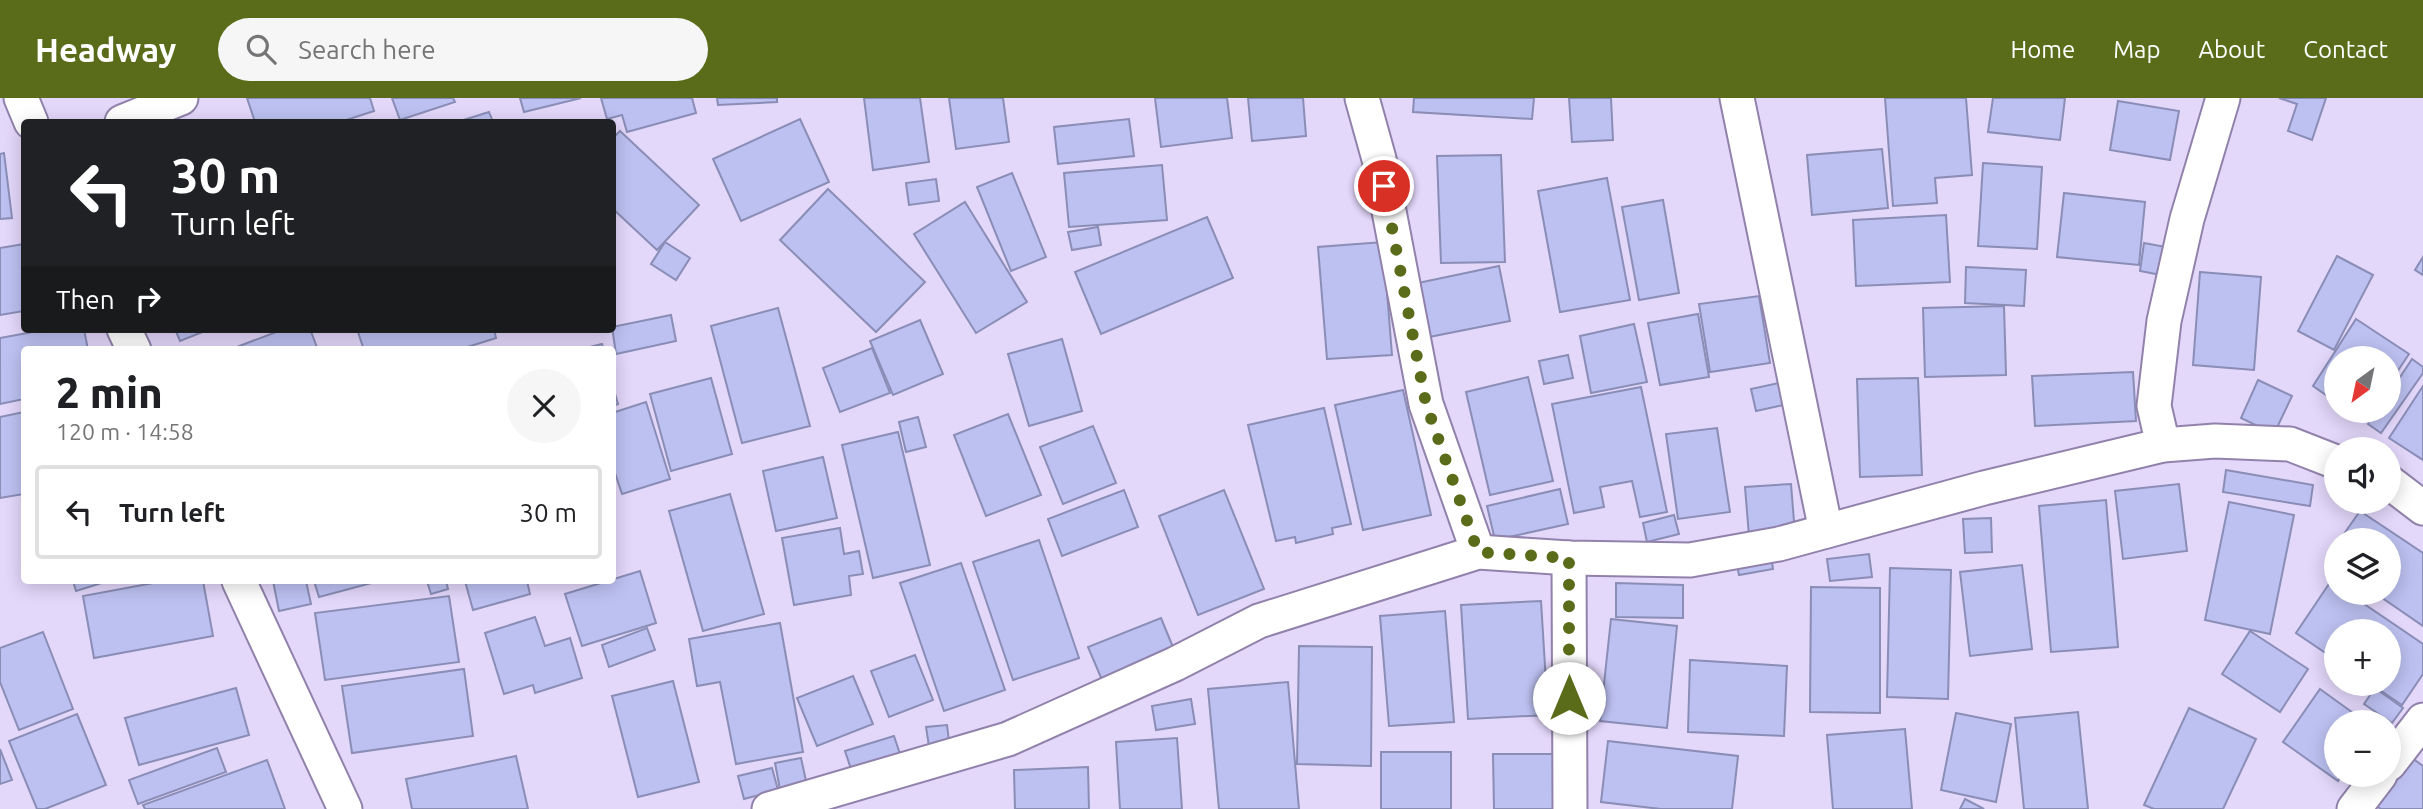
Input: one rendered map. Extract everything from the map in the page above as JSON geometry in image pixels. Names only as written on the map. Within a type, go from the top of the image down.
[{"type":"street","points":[[21,98],[30,119]]},
{"type":"street","points":[[129,119],[181,98]]},
{"type":"street","points":[[1362,98],[1379,159],[1426,404],[1478,552]]},
{"type":"street","points":[[1737,98],[1826,531]]},
{"type":"street","points":[[2163,445],[2154,406],[2164,321],[2187,219],[2224,98]]},
{"type":"street","points":[[769,809],[1008,739],[1175,664],[1259,621],[1478,552],[1569,558],[1690,559],[1779,544],[2163,445],[2215,441],[2290,444],[2324,457]]},
{"type":"street","points":[[2401,491],[2423,508]]},
{"type":"street","points":[[1569,558],[1570,809]]},
{"type":"street","points":[[240,584],[345,809]]},
{"type":"street","points":[[2401,748],[2423,720]]},
{"type":"street","points":[[2354,809],[2371,787]]},
{"type":"building","points":[[247,98],[370,98],[374,111],[349,119],[254,119]]},
{"type":"building","points":[[392,98],[453,98],[455,102],[403,119],[400,119]]},
{"type":"building","points":[[520,98],[581,98],[524,112]]},
{"type":"building","points":[[601,98],[692,98],[696,113],[627,132],[622,115],[607,119]]},
{"type":"building","points":[[717,98],[777,98],[777,102],[718,105]]},
{"type":"building","points":[[864,98],[920,98],[929,162],[873,170]]},
{"type":"building","points":[[949,98],[1003,98],[1009,142],[956,149]]},
{"type":"building","points":[[1155,98],[1227,98],[1232,138],[1161,147]]},
{"type":"building","points":[[1248,98],[1303,98],[1306,136],[1252,141]]},
{"type":"building","points":[[1414,98],[1534,98],[1532,119],[1413,112]]},
{"type":"building","points":[[1569,98],[1611,98],[1613,140],[1572,142]]},
{"type":"building","points":[[1885,98],[1966,98],[1972,175],[1935,178],[1937,203],[1893,206]]},
{"type":"building","points":[[1993,98],[2065,98],[2060,140],[1988,132]]},
{"type":"building","points":[[2279,98],[2326,98],[2312,140],[2288,131],[2297,104]]},
{"type":"building","points":[[2118,101],[2179,111],[2170,160],[2110,150]]},
{"type":"building","points":[[489,112],[492,119],[467,119]]},
{"type":"building","points":[[800,119],[829,182],[741,221],[713,159]]},
{"type":"building","points":[[1129,119],[1134,156],[1058,164],[1054,127]]},
{"type":"building","points":[[620,131],[699,205],[657,250],[616,212],[616,135]]},
{"type":"building","points":[[1882,149],[1888,208],[1812,215],[1807,155]]},
{"type":"building","points":[[4,153],[12,218],[0,219],[0,154]]},
{"type":"building","points":[[1501,155],[1505,262],[1441,263],[1437,156]]},
{"type":"building","points":[[1983,163],[2042,167],[2037,249],[1978,246]]},
{"type":"building","points":[[1162,165],[1167,220],[1069,227],[1064,173]]},
{"type":"building","points":[[1012,173],[1046,257],[1011,271],[977,187]]},
{"type":"building","points":[[1607,178],[1630,300],[1560,312],[1538,191]]},
{"type":"building","points":[[936,179],[939,201],[909,205],[906,183]]},
{"type":"building","points":[[828,189],[925,282],[876,332],[780,240]]},
{"type":"building","points":[[2064,193],[2145,202],[2139,265],[2057,257]]},
{"type":"building","points":[[1663,200],[1679,293],[1639,300],[1622,207]]},
{"type":"building","points":[[965,202],[1027,302],[976,333],[914,234]]},
{"type":"building","points":[[1946,215],[1950,282],[1856,286],[1853,220]]},
{"type":"building","points":[[1207,217],[1233,278],[1101,334],[1075,272]]},
{"type":"building","points":[[1098,227],[1101,245],[1072,250],[1068,232]]},
{"type":"building","points":[[665,242],[690,258],[676,280],[651,264]]},
{"type":"building","points":[[1383,242],[1392,355],[1327,359],[1318,247]]},
{"type":"building","points":[[2144,243],[2166,247],[2161,275],[2140,271]]},
{"type":"building","points":[[21,244],[21,312],[0,315],[0,248]]},
{"type":"building","points":[[2337,256],[2373,275],[2336,346],[2326,346],[2298,331]]},
{"type":"building","points":[[2423,257],[2423,275],[2415,270]]},
{"type":"building","points":[[1499,266],[1510,321],[1429,337],[1418,283]]},
{"type":"building","points":[[1966,267],[2026,270],[2024,306],[1965,303]]},
{"type":"building","points":[[2200,272],[2261,277],[2254,370],[2193,365]]},
{"type":"building","points":[[1759,296],[1770,363],[1710,372],[1699,304]]},
{"type":"building","points":[[2004,306],[2006,375],[1925,377],[1923,308]]},
{"type":"building","points":[[778,308],[810,426],[742,443],[711,326]]},
{"type":"building","points":[[1698,314],[1709,377],[1660,385],[1648,323]]},
{"type":"building","points":[[671,315],[676,341],[616,354],[613,333],[616,333],[616,326]]},
{"type":"building","points":[[2356,319],[2397,346],[2339,346]]},
{"type":"building","points":[[920,320],[943,374],[893,395],[870,341]]},
{"type":"building","points":[[1634,324],[1647,382],[1591,393],[1580,336]]},
{"type":"building","points":[[27,333],[85,333],[87,346],[21,346],[21,400],[0,404],[0,338]]},
{"type":"building","points":[[177,333],[200,333],[180,341]]},
{"type":"building","points":[[274,333],[312,333],[316,346],[239,346]]},
{"type":"building","points":[[358,333],[495,333],[496,338],[471,346],[363,346]]},
{"type":"building","points":[[1062,339],[1082,411],[1029,426],[1008,354]]},
{"type":"building","points":[[872,348],[890,393],[840,412],[823,368]]},
{"type":"building","points":[[2401,349],[2409,354],[2401,366]]},
{"type":"building","points":[[1568,355],[1573,378],[1544,384],[1539,361]]},
{"type":"building","points":[[2412,359],[2423,367],[2423,373],[2401,404],[2401,376]]},
{"type":"building","points":[[2324,369],[2324,394],[2313,386]]},
{"type":"building","points":[[2133,372],[2136,421],[2035,426],[2032,376]]},
{"type":"building","points":[[1528,377],[1553,481],[1490,495],[1466,392]]},
{"type":"building","points":[[711,378],[732,454],[671,471],[650,394]]},
{"type":"building","points":[[1918,378],[1922,475],[1860,477],[1857,379]]},
{"type":"building","points":[[2258,380],[2292,396],[2274,434],[2241,418]]},
{"type":"building","points":[[1784,382],[1788,404],[1756,411],[1751,389]]},
{"type":"building","points":[[2423,386],[2423,460],[2401,446],[2401,437],[2390,437],[2398,424],[2401,424],[2401,420]]},
{"type":"building","points":[[1641,387],[1667,512],[1640,517],[1632,481],[1600,487],[1604,507],[1574,513],[1552,404]]},
{"type":"building","points":[[1403,390],[1431,515],[1363,530],[1335,405]]},
{"type":"building","points":[[646,402],[670,479],[622,494],[616,476],[616,412]]},
{"type":"building","points":[[1324,408],[1351,524],[1332,528],[1333,534],[1296,543],[1295,537],[1276,541],[1248,425]]},
{"type":"building","points":[[21,413],[21,494],[0,498],[0,417]]},
{"type":"building","points":[[1008,414],[1041,495],[986,516],[954,435]]},
{"type":"building","points":[[918,417],[926,447],[906,452],[899,422]]},
{"type":"building","points":[[2368,424],[2387,424],[2381,433]]},
{"type":"building","points":[[1093,426],[1116,483],[1063,504],[1040,447]]},
{"type":"building","points":[[1717,428],[1730,512],[1678,519],[1666,434]]},
{"type":"building","points":[[898,432],[930,565],[873,578],[842,445]]},
{"type":"building","points":[[823,457],[837,518],[776,531],[763,471]]},
{"type":"building","points":[[2226,470],[2313,485],[2310,506],[2223,492]]},
{"type":"building","points":[[1791,484],[1795,534],[1749,536],[1745,487]]},
{"type":"building","points":[[2179,484],[2187,551],[2123,559],[2115,491]]},
{"type":"building","points":[[1560,489],[1568,524],[1495,540],[1487,506]]},
{"type":"building","points":[[1124,490],[1138,527],[1062,556],[1048,519]]},
{"type":"building","points":[[1224,490],[1264,589],[1198,615],[1159,516]]},
{"type":"building","points":[[730,494],[764,614],[703,631],[669,511]]},
{"type":"building","points":[[2106,500],[2118,647],[2051,652],[2039,506]]},
{"type":"building","points":[[2229,502],[2294,515],[2270,634],[2205,620]]},
{"type":"building","points":[[2358,514],[2364,514],[2386,528],[2348,528]]},
{"type":"building","points":[[1674,515],[1679,534],[1647,542],[1643,523]]},
{"type":"building","points":[[1991,518],[1992,552],[1965,553],[1963,519]]},
{"type":"building","points":[[840,528],[844,554],[859,551],[863,574],[849,576],[851,595],[794,605],[782,538]]},
{"type":"building","points":[[2401,538],[2423,553],[2423,626],[2392,605],[2401,605]]},
{"type":"building","points":[[1039,540],[1079,658],[1013,680],[973,562]]},
{"type":"building","points":[[1869,554],[1872,577],[1830,581],[1827,559]]},
{"type":"building","points":[[1771,555],[1773,569],[1739,575],[1736,560]]},
{"type":"building","points":[[961,563],[1005,690],[944,711],[900,583]]},
{"type":"building","points":[[2022,565],[2032,649],[1970,656],[1960,572]]},
{"type":"building","points":[[1890,568],[1951,570],[1948,699],[1887,697]]},
{"type":"building","points":[[640,571],[656,623],[582,646],[565,594],[598,584],[616,584],[616,578]]},
{"type":"building","points":[[1616,583],[1683,585],[1683,618],[1616,617]]},
{"type":"building","points":[[74,584],[98,584],[76,591]]},
{"type":"building","points":[[148,584],[204,584],[213,636],[94,658],[83,596]]},
{"type":"building","points":[[274,584],[307,584],[311,604],[279,611]]},
{"type":"building","points":[[315,584],[368,584],[319,597]]},
{"type":"building","points":[[428,584],[447,584],[448,589],[431,594]]},
{"type":"building","points":[[466,584],[528,584],[530,594],[473,610]]},
{"type":"building","points":[[1811,587],[1880,588],[1880,713],[1810,712]]},
{"type":"building","points":[[2324,591],[2324,605],[2366,605],[2386,619],[2324,619],[2324,652],[2296,633]]},
{"type":"building","points":[[449,596],[459,662],[325,680],[315,613]]},
{"type":"building","points":[[1541,601],[1548,715],[1468,719],[1461,605]]},
{"type":"building","points":[[1445,611],[1454,722],[1389,726],[1380,616]]},
{"type":"building","points":[[535,617],[545,646],[570,638],[582,678],[535,693],[533,685],[504,694],[485,633]]},
{"type":"building","points":[[1161,618],[1175,652],[1102,680],[1088,647]]},
{"type":"building","points":[[1611,619],[1677,626],[1667,728],[1600,721]]},
{"type":"building","points":[[780,623],[803,752],[736,764],[720,682],[697,686],[689,639]]},
{"type":"building","points":[[647,628],[655,650],[609,667],[602,645]]},
{"type":"building","points":[[2401,629],[2423,644],[2423,674],[2402,705],[2389,696],[2401,696]]},
{"type":"building","points":[[2250,631],[2308,669],[2280,712],[2222,674]]},
{"type":"building","points":[[43,632],[73,709],[19,730],[0,682],[0,648]]},
{"type":"building","points":[[1299,646],[1372,647],[1371,766],[1297,764]]},
{"type":"building","points":[[915,655],[933,700],[889,717],[871,671]]},
{"type":"building","points":[[1690,660],[1787,666],[1784,736],[1688,732]]},
{"type":"building","points":[[464,669],[473,736],[352,753],[342,686]]},
{"type":"building","points":[[853,676],[873,724],[817,746],[797,698]]},
{"type":"building","points":[[673,681],[699,782],[638,797],[612,696]]},
{"type":"building","points":[[1288,682],[1299,809],[1219,809],[1208,689]]},
{"type":"building","points":[[236,688],[249,735],[139,765],[125,718]]},
{"type":"building","points":[[2320,689],[2324,696],[2330,696],[2349,710],[2324,710],[2324,771],[2283,742]]},
{"type":"building","points":[[2370,696],[2386,696],[2403,708],[2401,711],[2373,710],[2364,704]]},
{"type":"building","points":[[1191,699],[1195,724],[1156,730],[1152,706]]},
{"type":"building","points":[[2189,708],[2256,739],[2223,809],[2154,809],[2144,805]]},
{"type":"building","points":[[2078,712],[2088,809],[2024,809],[2015,718]]},
{"type":"building","points":[[1956,713],[2011,724],[1996,802],[1941,790]]},
{"type":"building","points":[[77,714],[106,785],[45,809],[37,809],[9,741]]},
{"type":"building","points":[[947,725],[950,750],[930,753],[926,727]]},
{"type":"building","points":[[1905,729],[1912,809],[1833,809],[1827,735]]},
{"type":"building","points":[[894,736],[902,760],[853,775],[845,751]]},
{"type":"building","points":[[1177,738],[1182,809],[1120,809],[1116,742]]},
{"type":"building","points":[[1608,741],[1738,756],[1732,809],[1661,809],[1601,802]]},
{"type":"building","points":[[217,748],[226,772],[138,804],[129,780]]},
{"type":"building","points":[[0,749],[12,780],[0,784]]},
{"type":"building","points":[[1381,752],[1451,752],[1451,809],[1381,809]]},
{"type":"building","points":[[1493,754],[1553,754],[1554,809],[1494,809]]},
{"type":"building","points":[[2408,755],[2423,766],[2423,809],[2381,809],[2372,803],[2384,787],[2401,787],[2401,764]]},
{"type":"building","points":[[516,756],[528,809],[412,809],[406,779]]},
{"type":"building","points":[[801,758],[808,790],[781,795],[775,763]]},
{"type":"building","points":[[267,760],[285,809],[145,809],[143,805]]},
{"type":"building","points":[[1088,767],[1089,809],[1015,809],[1014,770]]},
{"type":"building","points":[[772,768],[778,790],[744,799],[738,776]]},
{"type":"building","points":[[1965,799],[1984,809],[1960,809]]},
{"type":"route","points":[[1384,186],[1426,404],[1478,552],[1569,558],[1569,698]]}]
